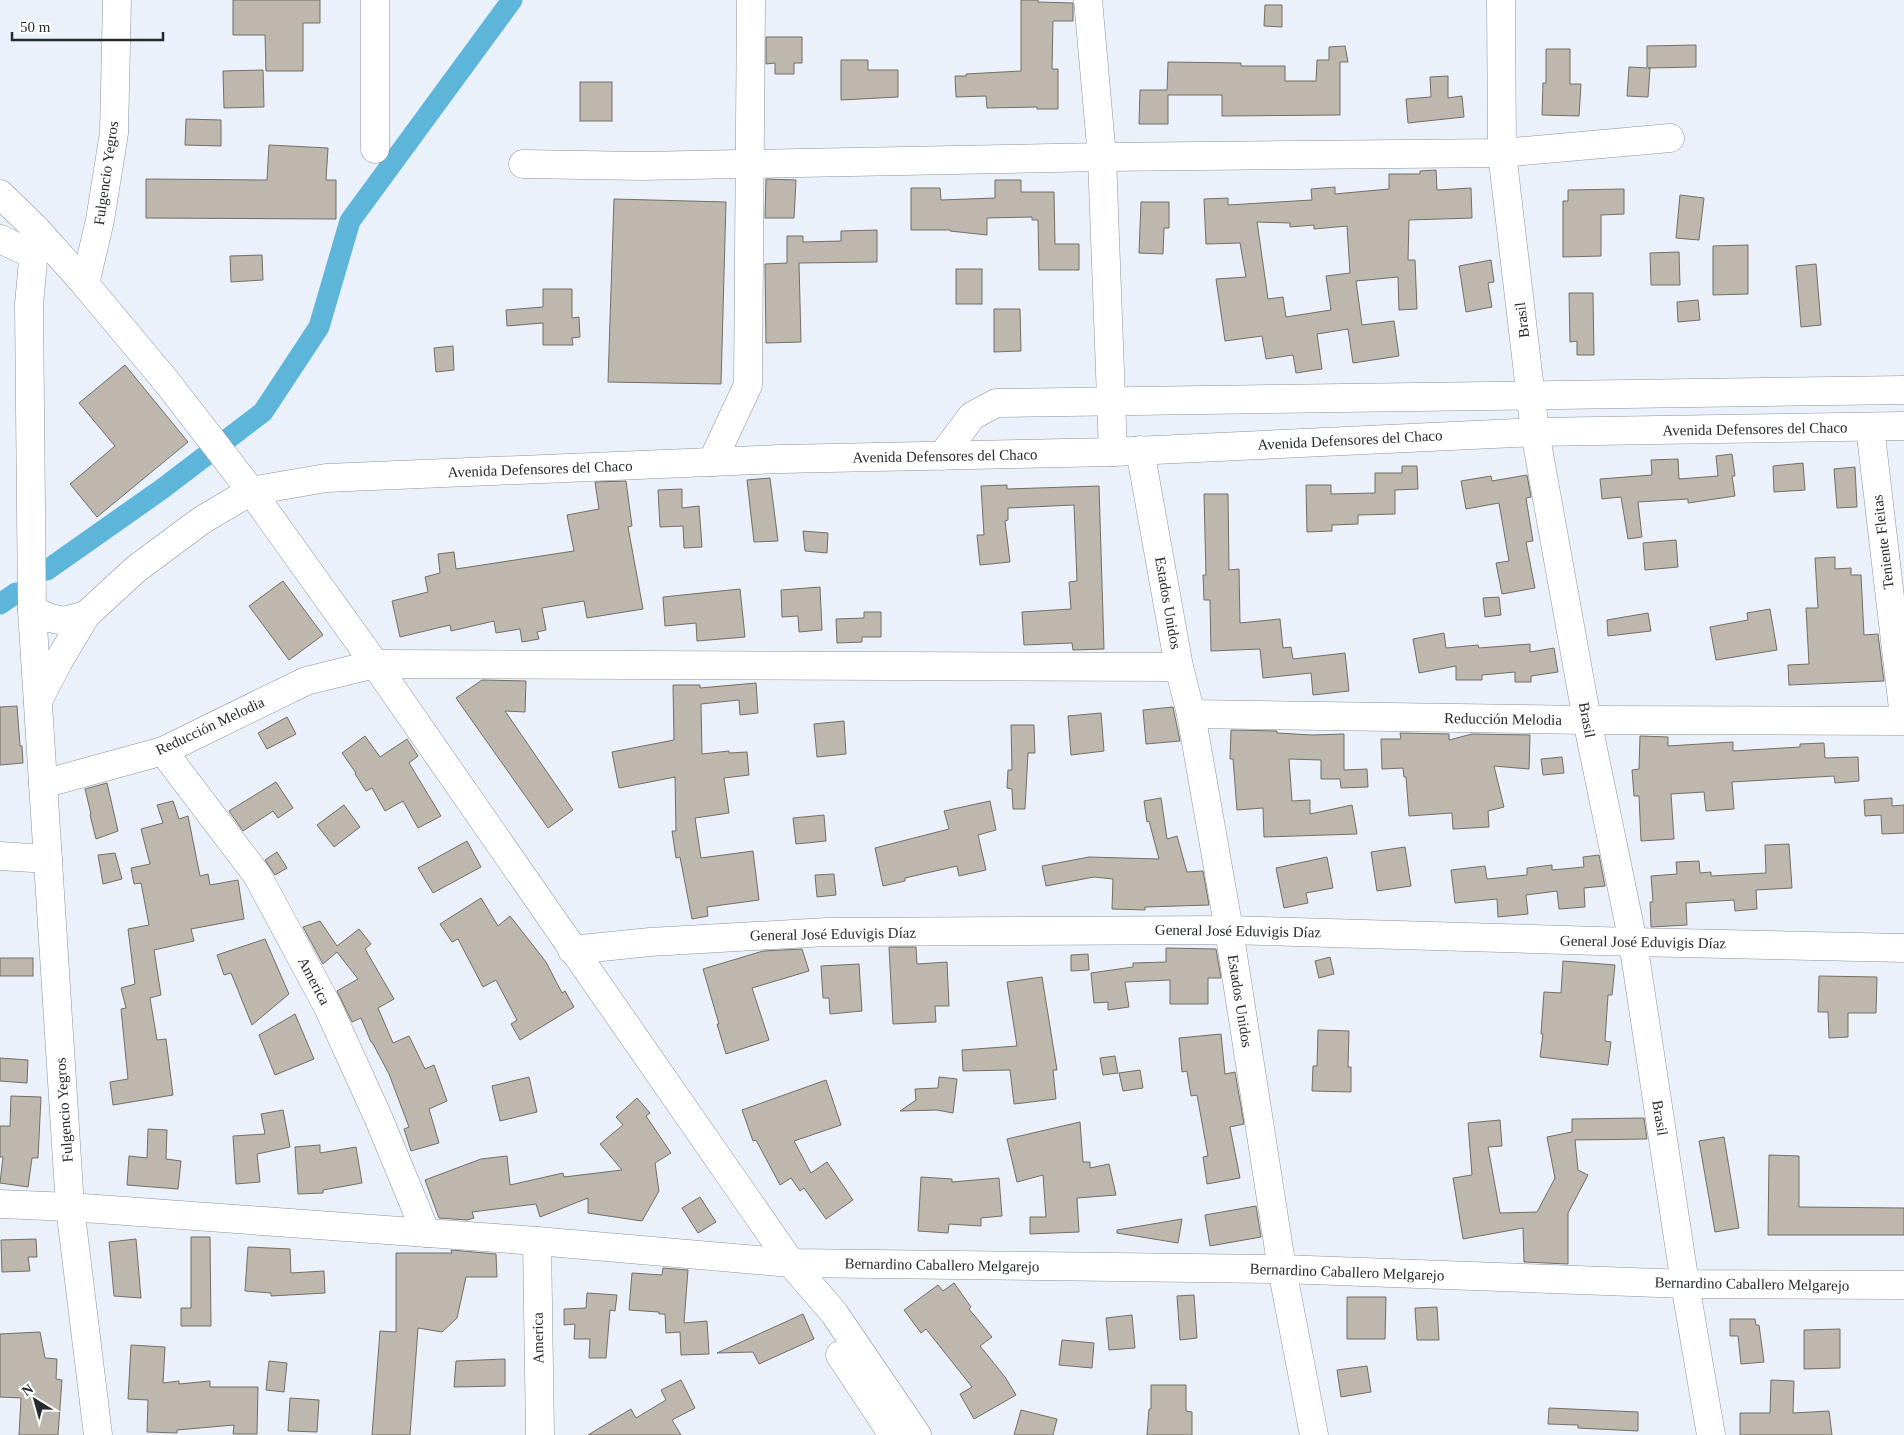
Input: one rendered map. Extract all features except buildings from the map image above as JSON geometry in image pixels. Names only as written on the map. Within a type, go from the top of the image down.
[{"type":"main road","name":"Fulgencio Yegros","points":[[85,284],[100,220],[114,133],[117,0]]},
{"type":"main road","points":[[375,0],[376,149]]},
{"type":"main road","points":[[712,462],[748,385],[751,0]]},
{"type":"main road","points":[[1088,0],[1102,157],[1113,452]]},
{"type":"main road","name":"Brasil","points":[[1500,0],[1502,153],[1535,432],[1587,720],[1633,942],[1685,1284],[1711,1435]]},
{"type":"main road","points":[[523,164],[642,166],[1102,157],[1502,153],[1670,138]]},
{"type":"main road","points":[[0,194],[35,242],[85,284],[195,418],[251,491],[375,664],[791,1263],[834,1313],[917,1435]]},
{"type":"main road","points":[[0,239],[35,242]]},
{"type":"main road","name":"Fulgencio Yegros","points":[[35,242],[30,304],[32,610],[70,1207],[98,1435]]},
{"type":"main road","points":[[942,456],[972,416],[996,402],[1904,390]]},
{"type":"main road","name":"Avenida Defensores del Chaco","points":[[38,702],[58,662],[86,615],[136,568],[202,520],[251,491],[326,478],[712,462],[1113,452],[1535,432],[1904,426]]},
{"type":"main road","name":"Teniente Fleitas","points":[[1870,427],[1904,717]]},
{"type":"main road","name":"Estados Unidos","points":[[1140,450],[1179,667],[1191,714],[1228,930],[1282,1270],[1314,1435]]},
{"type":"main road","points":[[32,610],[50,618],[64,620],[86,615]]},
{"type":"main road","name":"Reducción Melodia","points":[[43,784],[163,751],[306,681],[375,664],[1179,667]]},
{"type":"main road","name":"Reducción Melodia","points":[[1191,714],[1587,720],[1904,721]]},
{"type":"main road","name":"America","points":[[163,751],[257,875],[328,1007],[378,1117],[426,1233]]},
{"type":"main road","points":[[0,856],[48,860]]},
{"type":"main road","name":"General José Eduvigis Díaz","points":[[572,950],[650,942],[827,932],[1228,930],[1904,948]]},
{"type":"main road","name":"Bernardino Caballero Melgarejo","points":[[0,1204],[70,1207],[537,1241],[791,1263],[1282,1270],[1685,1284],[1904,1285]]},
{"type":"main road","name":"America","points":[[537,1241],[540,1435]]},
{"type":"main road","points":[[791,1263],[818,1322],[893,1435]]},
{"type":"waterway","points":[[47,570],[162,489],[263,412],[319,327],[350,221],[512,0]]},
{"type":"waterway","points":[[0,604],[16,593]]}]
